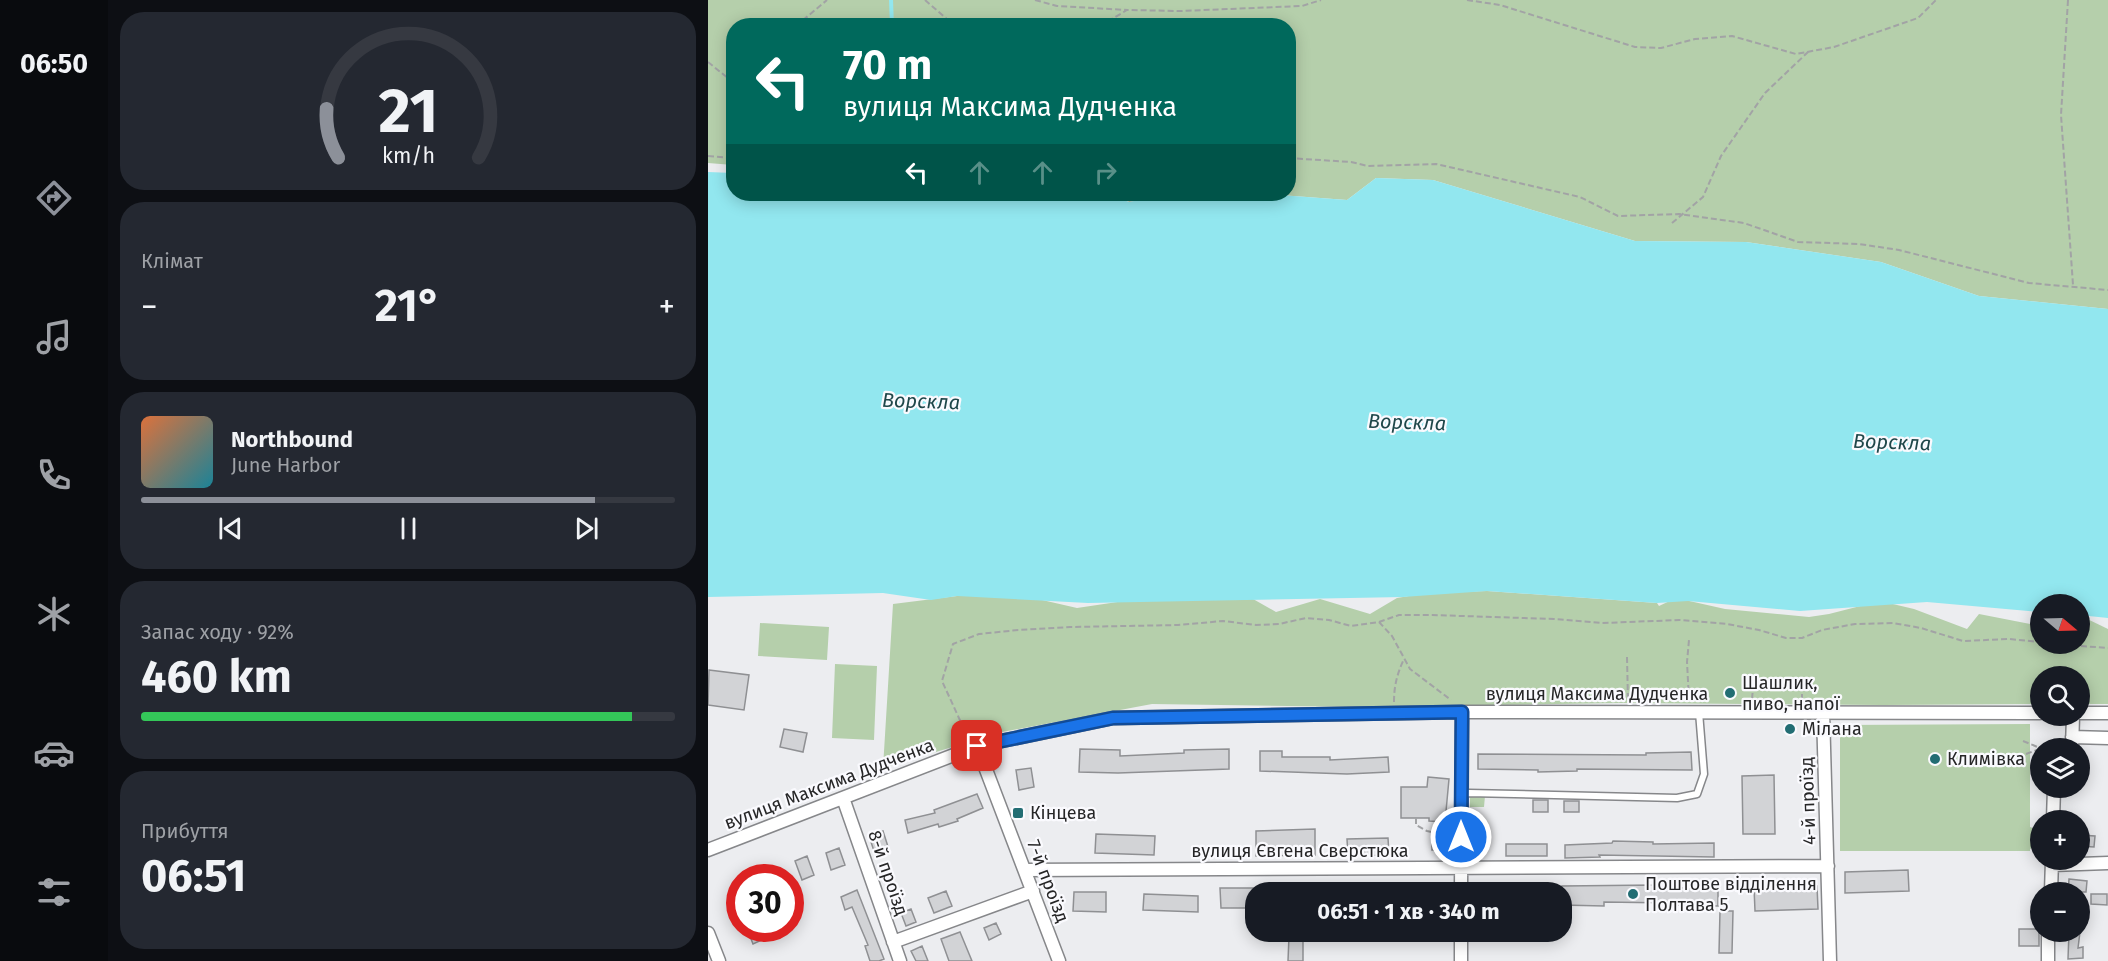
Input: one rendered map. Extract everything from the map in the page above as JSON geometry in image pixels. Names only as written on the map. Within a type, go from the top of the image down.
[{"type":"street","name":"вулиця Максима Дудченка","points":[[708,850],[977,746],[1113,718],[1694,709],[2030,713]]},
{"type":"street","points":[[1461,882],[1462,712]]},
{"type":"street","name":"4-й проїзд","points":[[1822,712],[1830,961]]},
{"type":"street","points":[[2090,713],[2108,713]]},
{"type":"street","points":[[2090,740],[2108,738]]},
{"type":"street","name":"7-й проїзд","points":[[977,746],[1059,961]]},
{"type":"street","name":"8-й проїзд","points":[[843,798],[900,961]]},
{"type":"street","points":[[2090,863],[2108,863]]},
{"type":"street","name":"вулиця Євгена Сверстюка","points":[[1024,870],[1828,866]]},
{"type":"street","points":[[893,942],[1033,891]]},
{"type":"street","points":[[708,933],[719,961]]},
{"type":"street","points":[[1461,942],[1461,961]]},
{"type":"street","points":[[2048,942],[2048,961]]},
{"type":"lane","points":[[1461,794],[1677,798],[1697,794],[1704,774],[1694,709]]},
{"type":"path","points":[[806,18],[827,0]]},
{"type":"path","points":[[926,0],[946,18]]},
{"type":"path","points":[[1035,0],[1058,6],[1180,11],[1302,6],[1321,0]]},
{"type":"path","points":[[1467,0],[1500,5],[1635,47],[1660,48],[1695,39],[1732,36],[1796,54],[1834,47],[1918,18],[1936,0]]},
{"type":"path","points":[[2068,0],[2061,115],[2073,286]]},
{"type":"path","points":[[1114,18],[1127,10]]},
{"type":"path","points":[[1672,223],[1703,197],[1721,156],[1765,93],[1808,52]]},
{"type":"path","points":[[708,62],[726,77]]},
{"type":"path","points":[[708,156],[726,157]]},
{"type":"path","points":[[1296,159],[1351,162],[1368,166],[1436,164],[1580,197],[1618,216],[1682,214],[1744,223],[1798,242],[1859,244],[1899,250],[2029,283],[2108,290]]},
{"type":"path","points":[[977,746],[964,729],[942,681],[953,644],[979,634],[1070,627],[1178,625],[1222,621],[1256,625],[1279,624],[1306,618],[1329,620],[1351,626],[1379,622],[1399,615],[1533,618],[1602,623],[1679,620],[1738,626],[1786,638],[1802,638],[1822,630],[1855,624],[1893,623],[1921,628],[1963,641],[2009,639],[2030,641]]},
{"type":"path","points":[[1379,622],[1392,636],[1410,669],[1447,696],[1462,712]]},
{"type":"path","points":[[1689,640],[1687,662],[1694,709]]},
{"type":"path","points":[[2090,647],[2108,648]]},
{"type":"path","points":[[1628,657],[1629,708]]},
{"type":"path","points":[[1391,713],[1395,700],[1393,691],[1404,658]]},
{"type":"path","points":[[1752,699],[1753,688]]},
{"type":"path","points":[[1802,691],[1802,703]]},
{"type":"path","points":[[2023,741],[2030,744]]},
{"type":"path","points":[[2026,754],[2030,752]]},
{"type":"path","points":[[1416,818],[1416,825],[1427,831],[1461,837]]},
{"type":"green space","points":[[708,0],[2108,0],[2108,309],[1979,296],[1881,262],[1746,242],[1635,241],[1433,180],[1376,178],[1347,200],[1296,196],[1296,18],[726,18],[726,164],[708,163]]},
{"type":"green space","points":[[1487,591],[1657,603],[1659,606],[1676,598],[1725,609],[1809,617],[1880,601],[1914,609],[1967,629],[1979,614],[2030,624],[2030,654],[2090,654],[2090,620],[2108,629],[2108,704],[2090,704],[2090,666],[2030,666],[2030,704],[1622,703],[1362,707],[1152,704],[1002,732],[883,768],[893,604],[957,596],[1016,594],[1077,608],[1151,597],[1246,595],[1276,612],[1320,599],[1370,614],[1397,598],[1427,593]]},
{"type":"green space","points":[[760,623],[829,627],[827,660],[758,656]]},
{"type":"green space","points":[[835,664],[877,666],[874,740],[832,738]]},
{"type":"green space","name":"Климівка","points":[[2030,724],[2030,851],[1840,851],[1840,725]]},
{"type":"green space","points":[[1470,796],[1485,796],[1484,807],[1470,807]]},
{"type":"water","name":"Ворскла","points":[[708,172],[726,173],[726,201],[1296,201],[1296,196],[1347,200],[1376,178],[1433,180],[1635,241],[1746,242],[1881,262],[1979,296],[2108,309],[2108,618],[2090,616],[2090,594],[2030,594],[2030,611],[1927,602],[1800,611],[1688,601],[1657,603],[1487,591],[1403,597],[1088,603],[957,596],[931,600],[883,593],[708,597]]},
{"type":"building","points":[[709,670],[749,675],[744,710],[708,705]]},
{"type":"building","points":[[784,729],[807,733],[803,752],[780,747]]},
{"type":"building","points":[[1080,749],[1120,750],[1120,756],[1184,753],[1184,750],[1229,749],[1229,769],[1079,772]]},
{"type":"building","points":[[1260,751],[1282,751],[1282,757],[1330,757],[1330,760],[1388,757],[1389,772],[1347,774],[1260,771]]},
{"type":"building","points":[[1691,752],[1692,770],[1577,769],[1577,771],[1538,772],[1538,770],[1478,769],[1478,754],[1646,755],[1646,753]]},
{"type":"building","points":[[1031,768],[1034,787],[1019,790],[1016,770]]},
{"type":"building","points":[[1774,775],[1775,834],[1743,834],[1742,776]]},
{"type":"building","points":[[1428,777],[1449,779],[1445,822],[1429,821],[1429,818],[1401,818],[1401,787],[1427,787]]},
{"type":"building","points":[[977,794],[983,808],[957,819],[958,821],[908,833],[905,820],[935,813],[934,810]]},
{"type":"building","points":[[1533,800],[1548,800],[1548,812],[1533,812]]},
{"type":"building","points":[[1564,801],[1579,801],[1579,812],[1564,812]]},
{"type":"building","points":[[1315,829],[1315,855],[1256,856],[1256,831]]},
{"type":"building","points":[[883,831],[890,853],[876,857],[869,836]]},
{"type":"building","points":[[1096,834],[1155,836],[1154,855],[1095,853]]},
{"type":"building","points":[[2090,836],[2095,836],[2094,847],[2090,847]]},
{"type":"building","points":[[1388,838],[1389,855],[1348,856],[1347,839]]},
{"type":"building","points":[[1445,840],[1446,850],[1432,850],[1432,841]]},
{"type":"building","points":[[1613,841],[1653,842],[1653,844],[1714,843],[1714,857],[1599,855],[1600,857],[1565,858],[1565,845],[1612,843]]},
{"type":"building","points":[[1506,844],[1547,844],[1547,856],[1506,856]]},
{"type":"building","points":[[839,848],[845,865],[831,870],[826,853]]},
{"type":"building","points":[[807,856],[814,875],[804,879],[804,864],[796,864],[795,861]]},
{"type":"building","points":[[1908,870],[1909,891],[1845,893],[1845,872]]},
{"type":"building","points":[[2069,879],[2087,881],[2087,882],[2069,882]]},
{"type":"building","points":[[1655,885],[1655,887],[1718,889],[1718,906],[1604,902],[1604,906],[1572,905],[1572,886]]},
{"type":"building","points":[[1817,886],[1818,909],[1755,911],[1754,887]]},
{"type":"building","points":[[1220,888],[1245,888],[1245,908],[1221,908]]},
{"type":"building","points":[[857,890],[884,959],[879,961],[870,961],[865,946],[868,945],[852,907],[845,910],[841,897]]},
{"type":"building","points":[[946,891],[952,906],[934,913],[928,898]]},
{"type":"building","points":[[1074,892],[1106,892],[1106,912],[1073,911]]},
{"type":"building","points":[[1144,894],[1198,896],[1198,912],[1143,910]]},
{"type":"building","points":[[2091,894],[2107,894],[2107,905],[2091,904]]},
{"type":"building","points":[[911,909],[916,922],[906,926],[901,913]]},
{"type":"building","points":[[1720,911],[1733,911],[1732,953],[1719,953]]},
{"type":"building","points":[[996,923],[1001,934],[989,940],[984,928]]},
{"type":"building","points":[[2019,929],[2030,929],[2030,942],[2039,942],[2039,946],[2019,946]]},
{"type":"building","points":[[960,932],[972,961],[949,961],[941,939]]},
{"type":"building","points":[[1289,942],[1303,942],[1303,961],[1288,961]]},
{"type":"building","points":[[2069,942],[2079,942],[2078,948],[2083,947],[2083,958],[2068,959]]},
{"type":"building","points":[[922,946],[928,961],[916,961],[911,951]]},
{"type":"waterway","points":[[891,0],[892,18]]},
{"type":"place","name":"Шашлик, пиво, напої","points":[[1730,693]]},
{"type":"place","name":"Мілана","points":[[1790,729]]},
{"type":"place","name":"Климівка","points":[[1935,759]]},
{"type":"place","name":"Кінцева","points":[[1018,813]]},
{"type":"place","name":"Поштове відділення Полтава 5","points":[[1633,894]]},
{"type":"route","points":[[977,746],[1113,718],[1462,712],[1461,837]]}]
